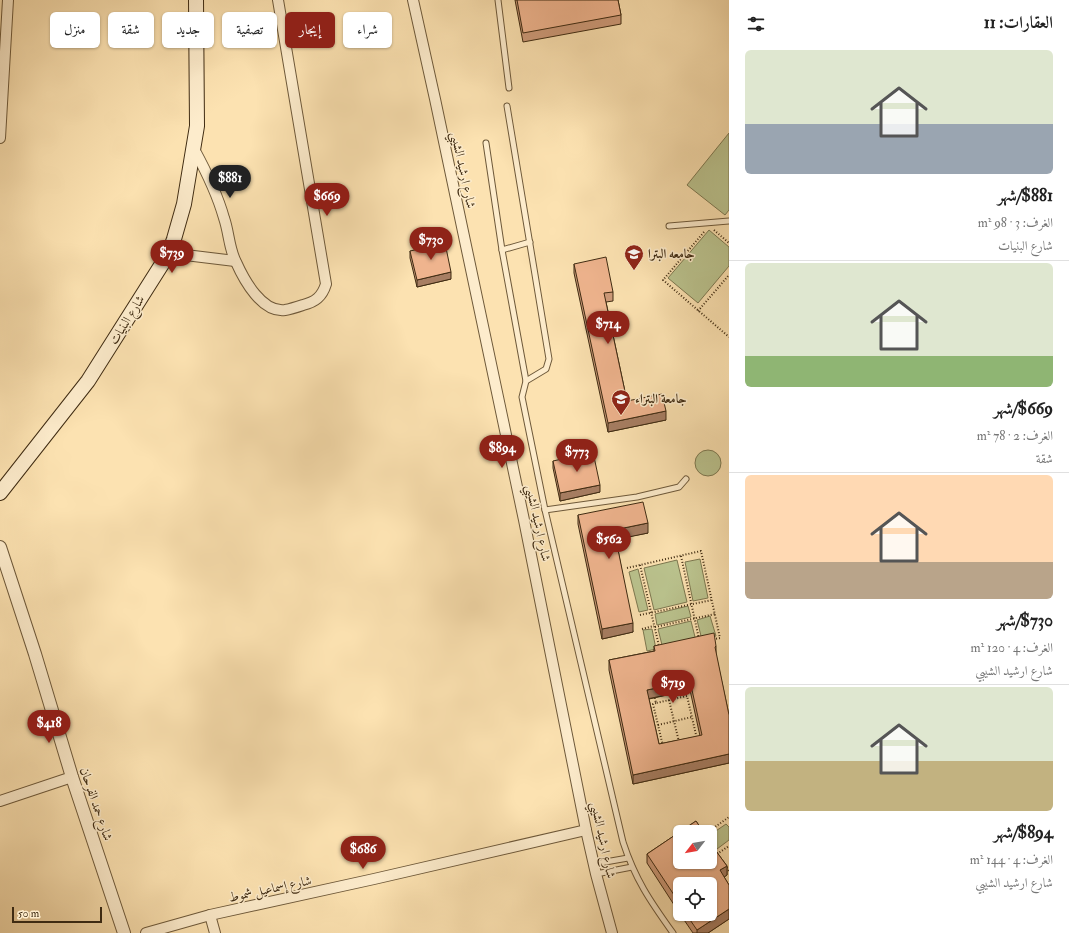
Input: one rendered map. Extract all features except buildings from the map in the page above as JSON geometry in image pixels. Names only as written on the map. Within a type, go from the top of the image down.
[{"type":"main road","name":"شارع البنيات","points":[[0,494],[88,381],[169,253],[184,204],[197,126],[196,0]]},
{"type":"street","points":[[0,138],[8,0]]},
{"type":"street","points":[[194,149],[208,174],[217,195],[225,219],[235,261],[250,288],[266,305],[277,310],[284,310],[312,303],[324,292],[326,284],[278,0]]},
{"type":"street","name":"شارع ارشيد الشيبي","points":[[413,0],[521,505],[586,830],[612,933]]},
{"type":"street","points":[[169,253],[235,261]]},
{"type":"street","name":"شارع حمد الفرحان","points":[[0,547],[35,654],[72,777],[124,933]]},
{"type":"street","points":[[0,801],[72,777]]},
{"type":"street","name":"شارع إسماعيل شموط","points":[[146,933],[210,915],[368,881],[586,830]]},
{"type":"street","points":[[210,915],[215,933]]},
{"type":"lane","points":[[498,0],[509,88]]},
{"type":"lane","points":[[507,106],[549,359],[546,369],[526,382]]},
{"type":"lane","points":[[486,144],[502,250],[526,382],[522,397],[545,510],[618,825],[632,867],[648,898],[673,933]]},
{"type":"lane","points":[[669,226],[729,221]]},
{"type":"lane","points":[[502,250],[530,242]]},
{"type":"lane","points":[[545,510],[637,497],[679,487],[686,479]]},
{"type":"lane","points":[[595,869],[628,858]]},
{"type":"lane","points":[[595,869],[632,867]]},
{"type":"path","points":[[709,226],[729,243]]},
{"type":"path","points":[[704,232],[663,280],[729,337]]},
{"type":"path","points":[[698,311],[729,275]]},
{"type":"path","points":[[627,568],[701,551],[720,638],[713,639]]},
{"type":"path","points":[[681,556],[700,642]]},
{"type":"path","points":[[640,565],[660,651]]},
{"type":"path","points":[[640,615],[712,600]]},
{"type":"path","points":[[642,628],[654,627],[715,614]]},
{"type":"path","points":[[652,688],[656,703]]},
{"type":"path","points":[[669,745],[664,747],[653,704],[687,696],[697,742]]},
{"type":"path","points":[[669,700],[679,743]]},
{"type":"path","points":[[658,725],[692,717]]},
{"type":"path","points":[[691,740],[697,738]]},
{"type":"path","points":[[674,744],[685,741]]},
{"type":"path","points":[[717,826],[728,819]]},
{"type":"path","points":[[729,846],[717,854],[729,871]]},
{"type":"green space","points":[[729,133],[729,210],[725,215],[687,185]]},
{"type":"green space","points":[[709,230],[729,247],[729,266],[698,303],[668,278]]},
{"type":"green space","points":[[708,450],[717,454],[721,463],[717,472],[708,476],[699,472],[695,463],[699,454]]},
{"type":"green space","points":[[700,559],[708,598],[693,601],[685,562]]},
{"type":"green space","points":[[677,560],[687,602],[654,610],[644,568]]},
{"type":"green space","points":[[638,569],[648,610],[639,612],[629,572]]},
{"type":"green space","points":[[688,606],[691,617],[657,625],[655,614]]},
{"type":"green space","points":[[710,616],[716,636],[702,640],[697,620]]},
{"type":"green space","points":[[691,621],[696,641],[663,649],[658,629]]},
{"type":"green space","points":[[652,629],[656,649],[647,651],[643,630]]},
{"type":"green space","points":[[726,824],[729,827],[729,840],[717,849],[717,830]]},
{"type":"place","name":"جامعه البترا","points":[[634,271]]},
{"type":"place","name":"جامعة البتراء","points":[[621,416]]}]
